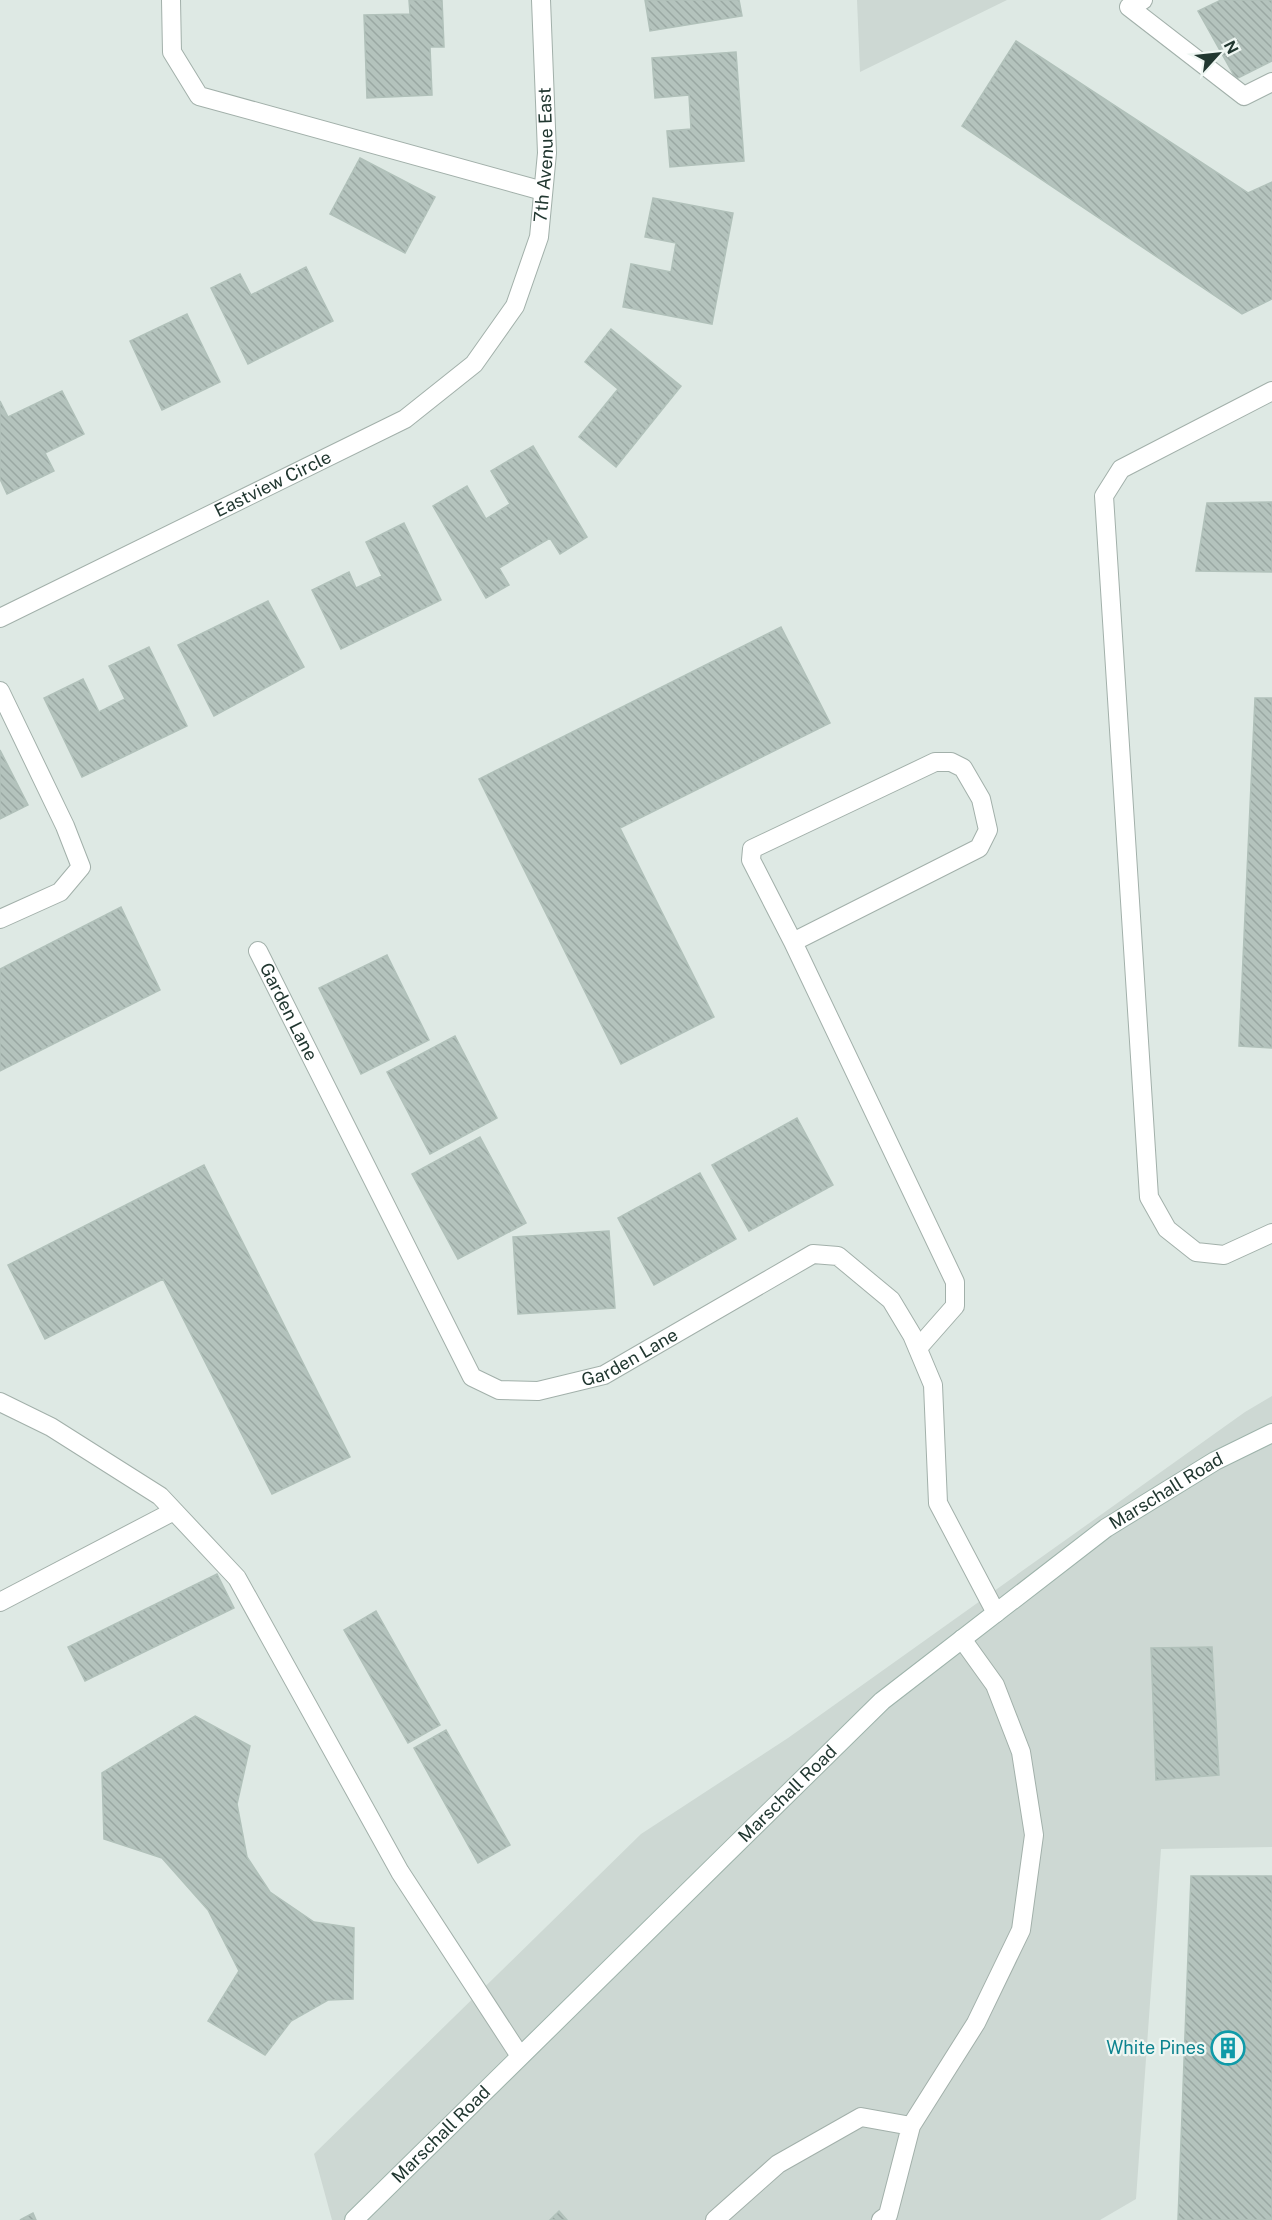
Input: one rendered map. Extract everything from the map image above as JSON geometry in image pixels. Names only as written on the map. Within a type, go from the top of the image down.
[{"type":"street","points":[[171,0],[172,52],[200,96],[543,191]]},
{"type":"street","name":"7th Avenue East","points":[[514,306],[539,237],[547,153],[541,0]]},
{"type":"street","points":[[1143,0],[1129,7],[1244,96],[1272,81]]},
{"type":"street","name":"Eastview Circle","points":[[0,618],[405,419],[474,363],[514,306]]},
{"type":"street","points":[[1272,391],[1121,469],[1104,496],[1149,1197],[1167,1228],[1196,1252],[1224,1255],[1272,1233]]},
{"type":"street","points":[[0,691],[81,867],[60,892],[0,919]]},
{"type":"street","points":[[794,942],[979,848],[988,830],[981,799],[963,768],[951,762],[934,762],[752,849],[751,860],[794,942],[955,1282],[955,1306],[918,1348]]},
{"type":"street","name":"Garden Lane","points":[[258,951],[472,1377],[499,1390],[538,1391],[604,1375],[813,1254],[838,1256],[891,1300],[918,1348],[933,1385],[938,1503],[996,1613]]},
{"type":"street","points":[[0,1402],[51,1427],[160,1496],[237,1578],[400,1872],[520,2056]]},
{"type":"street","name":"Marschall Road","points":[[354,2220],[882,1701],[1106,1528],[1215,1461],[1272,1433]]},
{"type":"street","points":[[0,1602],[174,1511]]},
{"type":"street","points":[[881,2220],[888,2215],[911,2126],[976,2023],[1021,1930],[1034,1835],[1021,1752],[995,1684],[962,1639]]},
{"type":"street","points":[[715,2220],[778,2164],[861,2117],[911,2126]]},
{"type":"shaded area","points":[[857,0],[1007,0],[860,72]]},
{"type":"shaded area","points":[[1272,1396],[1272,1847],[1161,1849],[1136,2199],[1100,2220],[332,2220],[314,2154],[641,1834],[788,1738],[1245,1412]]},
{"type":"building","points":[[409,0],[442,0],[444,47],[430,47],[432,95],[367,98],[364,15],[410,14]]},
{"type":"building","points":[[645,0],[739,0],[742,16],[650,31]]},
{"type":"building","points":[[1221,0],[1272,0],[1272,61],[1236,79],[1198,11]]},
{"type":"building","points":[[1016,41],[1248,193],[1272,182],[1272,299],[1242,314],[962,126]]},
{"type":"building","points":[[736,52],[744,161],[670,167],[667,131],[691,129],[689,95],[655,98],[652,58]]},
{"type":"building","points":[[360,158],[435,197],[405,253],[330,214]]},
{"type":"building","points":[[653,198],[733,213],[712,324],[623,307],[631,264],[671,272],[676,243],[645,237]]},
{"type":"building","points":[[306,267],[333,321],[248,364],[211,288],[240,274],[251,295]]},
{"type":"building","points":[[187,314],[220,382],[162,410],[130,341]]},
{"type":"building","points":[[611,329],[681,386],[616,467],[579,437],[618,389],[585,362]]},
{"type":"building","points":[[62,391],[84,434],[45,453],[54,471],[7,494],[0,479],[0,401],[8,417]]},
{"type":"building","points":[[533,446],[587,537],[560,554],[550,538],[499,568],[509,585],[486,598],[433,506],[467,486],[486,519],[510,504],[491,471]]},
{"type":"building","points":[[1272,502],[1272,572],[1196,571],[1207,503]]},
{"type":"building","points":[[404,523],[441,600],[341,649],[312,590],[349,572],[356,588],[382,576],[366,542]]},
{"type":"building","points":[[268,601],[304,667],[214,716],[178,645]]},
{"type":"building","points":[[781,627],[830,723],[620,828],[714,1017],[621,1064],[479,779]]},
{"type":"building","points":[[149,647],[187,726],[82,777],[44,698],[83,679],[99,712],[125,699],[109,666]]},
{"type":"building","points":[[1255,698],[1272,698],[1272,1048],[1239,1046]]},
{"type":"building","points":[[0,750],[28,805],[0,819]]},
{"type":"building","points":[[121,907],[160,990],[0,1071],[0,969]]},
{"type":"building","points":[[387,955],[429,1040],[361,1074],[319,988]]},
{"type":"building","points":[[455,1036],[497,1118],[430,1154],[387,1072]]},
{"type":"building","points":[[797,1118],[833,1185],[749,1231],[712,1165]]},
{"type":"building","points":[[480,1137],[526,1223],[458,1259],[412,1174]]},
{"type":"building","points":[[204,1165],[350,1457],[272,1494],[163,1279],[45,1339],[8,1265]]},
{"type":"building","points":[[700,1173],[736,1239],[654,1285],[618,1218]]},
{"type":"building","points":[[609,1231],[615,1308],[518,1314],[513,1237]]},
{"type":"building","points":[[217,1574],[234,1608],[85,1681],[68,1647]]},
{"type":"building","points":[[376,1611],[440,1725],[408,1743],[344,1630]]},
{"type":"building","points":[[1212,1647],[1219,1775],[1156,1780],[1151,1648]]},
{"type":"building","points":[[195,1716],[250,1746],[237,1804],[247,1857],[270,1892],[314,1922],[354,1928],[353,1999],[328,2000],[291,2021],[265,2055],[208,2021],[239,1971],[208,1910],[162,1858],[104,1839],[102,1773]]},
{"type":"building","points":[[446,1730],[510,1845],[478,1863],[414,1748]]},
{"type":"building","name":"White Pines","points":[[1191,1876],[1272,1876],[1272,2220],[1178,2220]]},
{"type":"building","points":[[559,2211],[567,2220],[550,2220]]},
{"type":"building","points":[[33,2213],[36,2220],[20,2220]]},
{"type":"place","name":"White Pines","points":[[1228,2048]]}]
